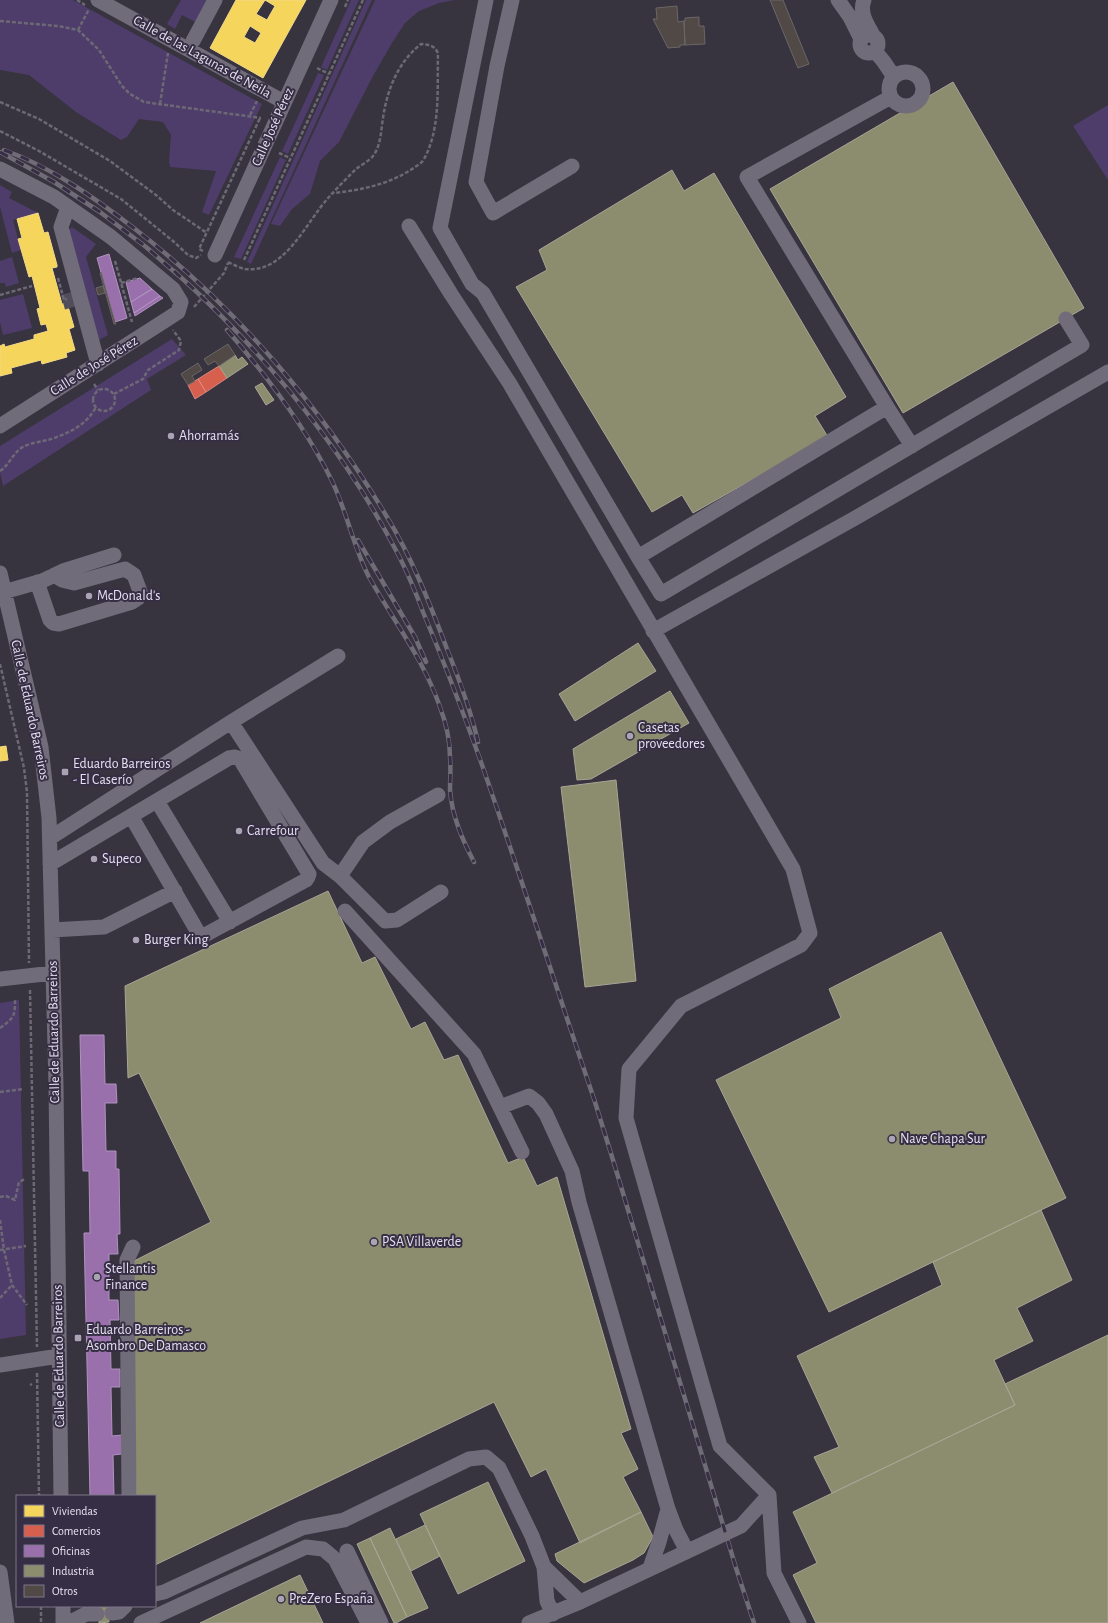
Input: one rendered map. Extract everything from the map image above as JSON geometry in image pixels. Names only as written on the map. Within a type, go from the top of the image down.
[{"type":"street","name":"Calle de las Lagunas de Neila","points":[[98,0],[284,102]]},
{"type":"street","points":[[193,41],[215,0]]},
{"type":"street","name":"Calle José Pérez","points":[[215,255],[331,0]]},
{"type":"street","points":[[486,0],[440,228],[472,284],[484,293],[661,594],[1082,345],[1066,319]]},
{"type":"street","points":[[512,0],[497,66],[476,182],[493,213],[572,166]]},
{"type":"street","points":[[838,0],[867,37]]},
{"type":"street","points":[[864,0],[862,6],[867,37],[861,46],[864,51],[870,53],[875,51],[894,77]]},
{"type":"street","points":[[901,73],[912,74],[921,81],[922,93],[916,103],[906,106],[896,103],[891,97],[888,89],[890,84],[894,77],[901,73]]},
{"type":"street","points":[[891,97],[748,177],[912,446]]},
{"type":"street","points":[[0,169],[54,197],[111,237],[174,289],[187,305]]},
{"type":"street","points":[[68,207],[61,227],[93,367]]},
{"type":"street","points":[[409,226],[451,294],[510,384],[793,869],[810,933],[801,945],[680,1006],[629,1069],[626,1118],[720,1446],[769,1495],[774,1573],[799,1623]]},
{"type":"street","points":[[61,265],[68,293]]},
{"type":"street","name":"Calle de José Pérez","points":[[0,426],[187,305]]},
{"type":"street","points":[[73,310],[93,367]]},
{"type":"street","points":[[653,631],[857,517],[1108,372]]},
{"type":"street","points":[[638,557],[887,407]]},
{"type":"street","points":[[3,592],[37,582],[114,555]]},
{"type":"street","points":[[37,582],[50,620],[53,623],[59,624],[132,602],[141,594],[134,575],[125,569],[74,583],[62,580],[54,575]]},
{"type":"street","name":"Calle de Eduardo Barreiros","points":[[0,573],[3,592],[41,747],[49,818],[56,1085],[61,1495]]},
{"type":"street","points":[[50,838],[338,656]]},
{"type":"street","points":[[232,722],[323,863],[340,876],[385,921],[396,920],[441,892]]},
{"type":"street","points":[[50,864],[156,801],[229,758],[235,757],[240,759],[309,874],[308,877],[203,936],[199,934],[131,816]]},
{"type":"street","points":[[340,876],[363,842],[390,822],[438,796]]},
{"type":"street","points":[[156,801],[230,922]]},
{"type":"street","points":[[52,930],[104,927],[174,891]]},
{"type":"street","points":[[344,911],[474,1054],[522,1152]]},
{"type":"street","points":[[0,979],[53,973]]},
{"type":"street","points":[[500,1107],[529,1096],[538,1103],[546,1114],[572,1171],[579,1202],[668,1509],[676,1530],[688,1551]]},
{"type":"street","points":[[128,1495],[127,1260],[133,1247]]},
{"type":"street","points":[[0,1365],[59,1356]]},
{"type":"street","points":[[156,1594],[164,1592],[302,1528],[344,1520],[469,1459],[486,1457],[499,1468],[532,1536],[544,1567],[547,1598],[549,1607],[553,1614]]},
{"type":"street","points":[[532,1622],[580,1602],[741,1526],[769,1495]]},
{"type":"street","points":[[650,1568],[668,1509]]},
{"type":"street","points":[[141,1623],[306,1547],[323,1549],[336,1559],[368,1623]]},
{"type":"street","points":[[347,1551],[381,1623]]},
{"type":"street","points":[[544,1567],[580,1602]]},
{"type":"street","points":[[0,1572],[7,1623]]},
{"type":"street","points":[[532,1622],[547,1598]]},
{"type":"street","points":[[63,1607],[63,1623]]},
{"type":"street","points":[[69,1623],[86,1614],[111,1611]]},
{"type":"path","points":[[244,260],[363,0]]},
{"type":"path","points":[[78,30],[88,11]]},
{"type":"path","points":[[0,21],[58,26],[78,30],[99,50],[115,76],[130,94],[144,102],[250,115],[262,118],[199,249],[205,252],[196,258],[188,255],[121,199],[39,151],[0,131]]},
{"type":"path","points":[[187,305],[224,273],[228,262],[246,269],[262,268],[276,262],[295,244],[314,214],[333,193],[355,171],[373,156],[380,140],[388,95],[398,69],[410,53],[421,44],[430,45],[438,53],[436,102],[433,136],[424,161],[393,180],[351,191],[333,193]]},
{"type":"path","points":[[160,104],[169,51]]},
{"type":"path","points":[[317,68],[329,74]]},
{"type":"path","points":[[250,115],[258,99]]},
{"type":"path","points":[[0,102],[38,119],[110,161],[156,195],[173,210],[207,233]]},
{"type":"path","points":[[279,152],[290,158]]},
{"type":"path","points":[[115,261],[132,322]]},
{"type":"path","points":[[121,283],[142,276]]},
{"type":"path","points":[[0,295],[32,286]]},
{"type":"path","points":[[114,394],[143,378],[148,370],[179,350],[181,341],[173,330],[169,318]]},
{"type":"path","points":[[94,384],[98,390]]},
{"type":"path","points":[[108,389],[114,394],[115,401],[113,406],[109,409],[100,410],[93,403],[93,398],[98,390],[108,389]]},
{"type":"path","points":[[0,471],[5,468],[13,456],[21,448],[73,431],[92,414],[96,407]]},
{"type":"path","points":[[0,664],[24,768],[27,792],[39,1495]]},
{"type":"path","points":[[0,1028],[12,1019],[14,1014],[15,998]]},
{"type":"path","points":[[0,1092],[23,1089]]},
{"type":"path","points":[[0,1196],[6,1196],[15,1200],[19,1182],[25,1179]]},
{"type":"path","points":[[0,1220],[4,1250],[12,1285],[27,1305]]},
{"type":"path","points":[[0,1250],[26,1246]]},
{"type":"path","points":[[0,1298],[12,1285]]},
{"type":"path","points":[[41,1607],[41,1623]]},
{"type":"shaded area","points":[[0,0],[73,0],[262,104],[209,215],[202,212],[216,171],[170,167],[169,160],[171,135],[163,122],[139,119],[127,137],[121,140],[76,112],[29,75],[0,70]]},
{"type":"shaded area","points":[[181,0],[207,0],[195,22],[182,15],[175,29],[167,24]]},
{"type":"shaded area","points":[[351,0],[359,0],[327,70],[321,67]]},
{"type":"shaded area","points":[[366,0],[372,0],[251,264],[247,262]]},
{"type":"shaded area","points":[[375,0],[455,0],[439,3],[419,11],[405,23],[373,76],[339,142],[320,161],[310,194],[292,209],[280,226],[271,224]]},
{"type":"shaded area","points":[[318,73],[324,75],[288,154],[282,151]]},
{"type":"shaded area","points":[[1108,105],[1108,180],[1073,126]]},
{"type":"shaded area","points":[[280,157],[286,160],[241,259],[234,257]]},
{"type":"shaded area","points":[[0,185],[12,192],[9,198],[38,213],[13,220],[21,250],[12,253],[0,207]]},
{"type":"shaded area","points":[[72,227],[96,244],[86,257],[108,335],[99,340],[68,231]]},
{"type":"shaded area","points":[[12,257],[19,283],[6,287],[5,283],[0,283],[0,261]]},
{"type":"shaded area","points":[[23,294],[32,328],[3,335],[0,322],[0,300]]},
{"type":"shaded area","points":[[172,339],[186,355],[147,379],[151,390],[3,486],[0,472],[0,446]]},
{"type":"shaded area","points":[[19,1000],[26,1335],[0,1339],[0,1003]]},
{"type":"building: Viviendas","points":[[236,0],[265,0],[306,0],[263,78],[210,48]],"holes":[[[265,0],[275,6],[267,20],[256,14]],[[250,26],[261,33],[255,43],[244,37]]]},
{"type":"building: Viviendas","points":[[38,213],[44,233],[48,232],[57,265],[57,267],[52,268],[62,304],[67,303],[74,327],[69,329],[75,350],[66,353],[67,357],[42,364],[41,360],[11,368],[12,373],[0,376],[0,346],[4,344],[5,347],[34,339],[34,335],[48,331],[46,324],[41,325],[37,309],[40,308],[32,276],[29,277],[18,239],[22,238],[17,219]]},
{"type":"building: Viviendas","points":[[6,746],[8,760],[0,761],[0,747]]},
{"type":"building: Comercios","points":[[219,366],[227,378],[206,392],[198,379]]},
{"type":"building: Comercios","points":[[198,379],[206,392],[195,399],[188,385]]},
{"type":"building: Oficinas","points":[[109,254],[127,318],[115,322],[97,258]]},
{"type":"building: Oficinas","points":[[140,278],[152,289],[131,302],[126,282]]},
{"type":"building: Oficinas","points":[[152,289],[160,296],[134,313],[131,302]]},
{"type":"building: Oficinas","points":[[160,296],[163,298],[135,316],[134,313]]},
{"type":"building: Oficinas","name":"Stellantis Finance","points":[[80,1035],[104,1035],[105,1084],[116,1084],[117,1103],[105,1103],[106,1151],[116,1151],[116,1169],[119,1169],[120,1234],[117,1234],[118,1254],[109,1254],[109,1300],[118,1300],[119,1320],[110,1320],[111,1369],[120,1369],[120,1387],[111,1387],[112,1436],[122,1435],[122,1454],[113,1455],[114,1495],[90,1495],[84,1233],[90,1233],[89,1171],[83,1171]]},
{"type":"building: Industria","points":[[953,82],[1084,308],[903,413],[770,189]]},
{"type":"building: Industria","points":[[672,170],[684,191],[714,173],[846,397],[815,416],[828,437],[693,513],[682,495],[652,512],[516,287],[547,270],[539,250]]},
{"type":"building: Industria","points":[[235,355],[238,360],[242,357],[248,364],[227,378],[219,366]]},
{"type":"building: Industria","points":[[262,383],[274,400],[266,405],[255,387]]},
{"type":"building: Industria","name":"Casetas proveedores","points":[[638,643],[656,671],[575,721],[559,694]]},
{"type":"building: Industria","name":"Casetas proveedores","points":[[670,691],[689,723],[591,779],[577,780],[573,749]]},
{"type":"building: Industria","points":[[616,780],[636,981],[585,987],[561,787]]},
{"type":"building: Industria","name":"PSA Villaverde","points":[[328,891],[362,963],[375,957],[411,1029],[425,1022],[444,1060],[458,1055],[508,1163],[523,1157],[537,1186],[557,1177],[631,1429],[621,1433],[638,1469],[623,1477],[641,1512],[580,1543],[546,1469],[531,1477],[494,1402],[156,1565],[156,1495],[136,1495],[132,1262],[211,1222],[139,1073],[128,1078],[125,986]]},
{"type":"building: Industria","name":"Nave Chapa Sur","points":[[941,932],[1066,1198],[829,1312],[716,1080],[841,1018],[829,989]]},
{"type":"building: Industria","points":[[1041,1210],[1072,1280],[1017,1308],[1033,1341],[994,1360],[1015,1405],[832,1493],[814,1457],[839,1447],[797,1356],[942,1285],[933,1262]]},
{"type":"building: Industria","points":[[1108,1335],[1108,1623],[816,1623],[793,1575],[817,1563],[793,1512],[1015,1405],[1005,1384]]},
{"type":"building: Industria","points":[[488,1482],[525,1561],[458,1594],[420,1514]]},
{"type":"building: Industria","points":[[641,1512],[653,1537],[644,1553],[633,1560],[584,1583],[557,1561],[555,1554]]},
{"type":"building: Industria","points":[[425,1525],[440,1556],[411,1571],[396,1539]]},
{"type":"building: Industria","points":[[390,1528],[428,1608],[407,1617],[370,1538]]},
{"type":"building: Industria","points":[[370,1538],[407,1617],[396,1623],[394,1623],[357,1544]]},
{"type":"building: Industria","name":"PreZero España","points":[[300,1575],[323,1623],[200,1623]]},
{"type":"building: Industria","points":[[99,1607],[108,1607],[109,1622],[99,1623]]},
{"type":"building: Otros","points":[[770,0],[783,0],[809,64],[798,68]]},
{"type":"building: Otros","points":[[677,6],[678,22],[684,21],[685,45],[668,48],[653,19],[657,19],[656,8]]},
{"type":"building: Otros","points":[[699,17],[699,26],[704,26],[705,44],[685,45],[685,18]]},
{"type":"building: Otros","points":[[101,272],[116,324],[114,324],[100,273]]},
{"type":"building: Otros","points":[[103,286],[105,293],[98,295],[96,288]]},
{"type":"building: Otros","points":[[228,344],[235,355],[219,366],[215,361],[208,365],[204,359]]},
{"type":"building: Otros","points":[[198,363],[202,370],[192,376],[195,381],[188,385],[181,374]]},
{"type":"tunnel","points":[[68,293],[73,310]]},
{"type":"railway","points":[[4,150],[39,165],[72,184],[120,217],[172,259],[242,325],[305,398],[362,476],[405,549],[427,598],[456,672],[468,706],[478,742]]},
{"type":"railway","points":[[0,152],[54,182],[100,212],[146,247],[178,275]]},
{"type":"railway","points":[[174,271],[239,335],[270,368],[299,403],[353,477],[377,516],[399,556],[412,584],[481,762],[594,1099],[754,1623]]},
{"type":"railway","points":[[227,330],[271,383],[310,441],[332,481],[363,565],[426,673],[440,707],[448,738],[450,751],[450,790],[455,818],[465,845],[474,862]]},
{"type":"railway","points":[[358,540],[415,637],[426,662]]},
{"type":"place","name":"Ahorramás","points":[[171,436]]},
{"type":"place","name":"McDonald's","points":[[89,596]]},
{"type":"place","name":"Casetas proveedores","points":[[630,736]]},
{"type":"place","name":"Eduardo Barreiros - El Caserío","points":[[65,772]]},
{"type":"place","name":"Carrefour","points":[[239,831]]},
{"type":"place","name":"Supeco","points":[[94,859]]},
{"type":"place","name":"Burger King","points":[[136,940]]},
{"type":"place","name":"Nave Chapa Sur","points":[[892,1139]]},
{"type":"place","name":"PSA Villaverde","points":[[374,1242]]},
{"type":"place","name":"Stellantis Finance","points":[[97,1277]]},
{"type":"place","name":"Eduardo Barreiros - Asombro De Damasco","points":[[78,1338]]},
{"type":"place","name":"PreZero España","points":[[281,1599]]}]
